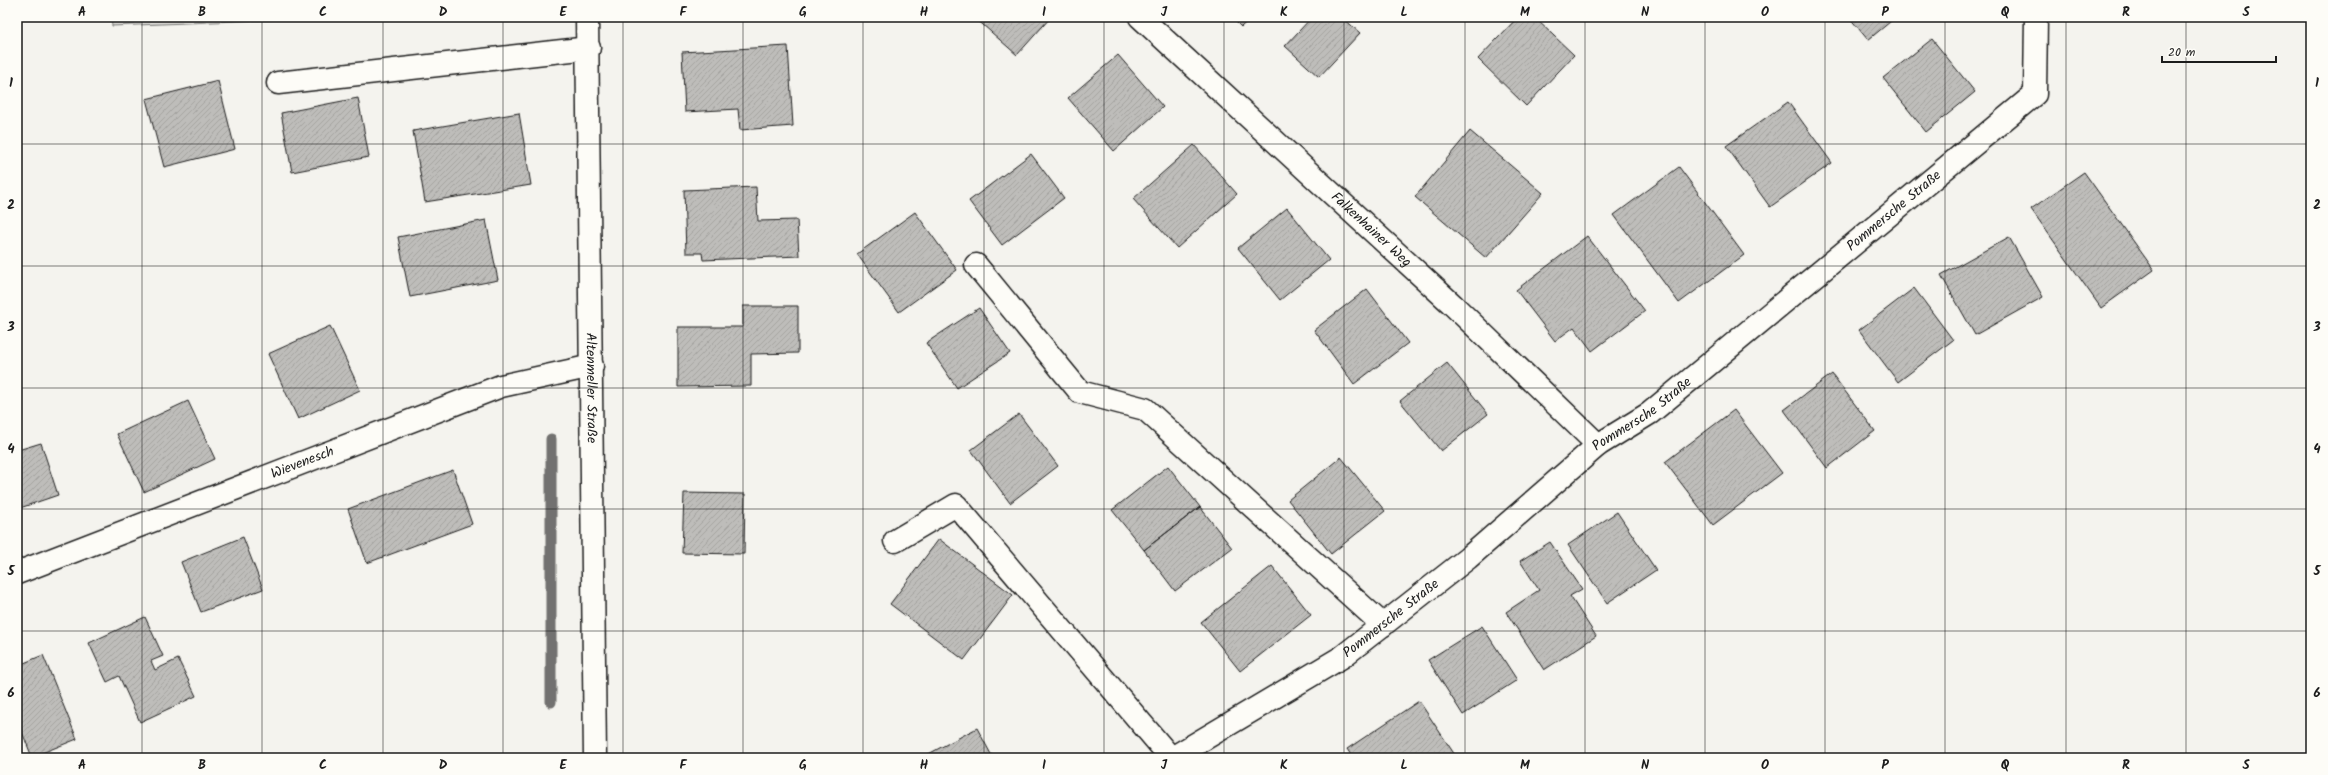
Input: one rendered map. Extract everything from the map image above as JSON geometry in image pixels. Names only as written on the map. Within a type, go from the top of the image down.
[{"type":"street","name":"Altenmeller Straße","points":[[587,17],[589,48],[595,758]]},
{"type":"street","name":"Falkenhainer Weg","points":[[1140,17],[1447,300],[1598,445]]},
{"type":"street","name":"Pommersche Straße","points":[[1172,758],[1342,657],[1468,558],[1598,445],[1650,413],[2035,94],[2036,17]]},
{"type":"street","points":[[278,83],[589,48]]},
{"type":"street","points":[[976,265],[1080,392],[1146,409],[1383,625]]},
{"type":"street","name":"Wievenesch","points":[[17,573],[500,386],[592,366]]},
{"type":"street","points":[[895,541],[956,506],[1172,758]]},
{"type":"shaded area","points":[[111,17],[338,17],[112,26]]},
{"type":"building","points":[[974,17],[1051,17],[1017,55]]},
{"type":"building","points":[[1231,17],[1252,17],[1241,27]]},
{"type":"building","points":[[1312,17],[1342,17],[1360,33],[1319,77],[1285,46]]},
{"type":"building","points":[[1518,17],[1534,17],[1574,55],[1526,106],[1478,59]]},
{"type":"building","points":[[1849,17],[1896,17],[1868,40]]},
{"type":"building","points":[[1932,39],[1975,92],[1926,132],[1883,78]]},
{"type":"building","points":[[788,46],[793,126],[740,130],[738,109],[685,112],[682,52]]},
{"type":"building","points":[[1118,55],[1163,107],[1114,151],[1068,98]]},
{"type":"building","points":[[218,81],[235,149],[164,167],[146,99]]},
{"type":"building","points":[[358,98],[369,157],[292,172],[281,113]]},
{"type":"building","points":[[1788,102],[1832,163],[1770,207],[1726,146]]},
{"type":"building","points":[[519,113],[531,185],[425,202],[413,131]]},
{"type":"building","points":[[1470,131],[1543,193],[1486,258],[1415,197]]},
{"type":"building","points":[[1194,145],[1237,194],[1177,248],[1133,199]]},
{"type":"building","points":[[1031,154],[1064,198],[1002,245],[969,201]]},
{"type":"building","points":[[1679,167],[1744,255],[1679,303],[1614,215]]},
{"type":"building","points":[[2084,172],[2154,270],[2101,308],[2031,209]]},
{"type":"building","points":[[756,187],[758,221],[797,220],[799,256],[703,260],[702,253],[686,253],[684,190]]},
{"type":"building","points":[[1287,208],[1329,260],[1280,300],[1238,248]]},
{"type":"building","points":[[915,212],[957,270],[899,312],[857,254]]},
{"type":"building","points":[[486,220],[498,280],[410,297],[398,237]]},
{"type":"building","points":[[1587,236],[1645,311],[1592,351],[1574,327],[1555,341],[1516,290]]},
{"type":"building","points":[[2009,237],[2043,297],[1975,335],[1941,275]]},
{"type":"building","points":[[1914,288],[1953,340],[1898,382],[1859,330]]},
{"type":"building","points":[[1367,289],[1408,343],[1354,384],[1314,330]]},
{"type":"building","points":[[743,306],[798,306],[798,353],[751,354],[751,386],[678,387],[678,327],[743,327]]},
{"type":"building","points":[[979,308],[1010,353],[957,388],[926,343]]},
{"type":"building","points":[[330,326],[360,390],[298,419],[268,354]]},
{"type":"building","points":[[1447,363],[1488,414],[1441,451],[1400,401]]},
{"type":"building","points":[[1832,374],[1875,431],[1827,468],[1784,410]]},
{"type":"building","points":[[188,401],[215,459],[144,492],[117,434]]},
{"type":"building","points":[[1734,410],[1782,473],[1713,525],[1665,462]]},
{"type":"building","points":[[1019,414],[1058,466],[1010,503],[971,450]]},
{"type":"building","points":[[41,443],[58,495],[17,509],[17,446],[18,450]]},
{"type":"building","points":[[1341,457],[1385,511],[1331,554],[1288,500]]},
{"type":"building","points":[[1168,466],[1200,507],[1144,550],[1112,510]]},
{"type":"building","points":[[453,470],[472,524],[367,563],[348,509]]},
{"type":"building","points":[[684,493],[745,494],[744,554],[682,553]]},
{"type":"building","points":[[1200,507],[1232,548],[1175,591],[1144,550]]},
{"type":"building","points":[[1617,512],[1656,570],[1607,603],[1568,545]]},
{"type":"building","points":[[243,537],[263,589],[201,612],[181,562]]},
{"type":"building","points":[[939,539],[1013,595],[964,660],[890,604]]},
{"type":"building","points":[[1550,542],[1582,589],[1570,596],[1596,636],[1544,670],[1506,612],[1539,590],[1520,561]]},
{"type":"building","points":[[1272,566],[1311,615],[1240,671],[1201,622]]},
{"type":"building","points":[[145,617],[163,656],[151,661],[155,670],[178,659],[196,696],[140,722],[119,676],[107,682],[89,643]]},
{"type":"building","points":[[1482,626],[1517,680],[1463,715],[1428,660]]},
{"type":"building","points":[[43,655],[77,739],[32,757],[20,727],[17,728],[17,666]]},
{"type":"building","points":[[1419,701],[1455,755],[1451,758],[1353,758],[1347,749]]},
{"type":"building","points":[[977,728],[993,758],[921,758]]},
{"type":"waterway","points":[[551,439],[551,702]]}]
